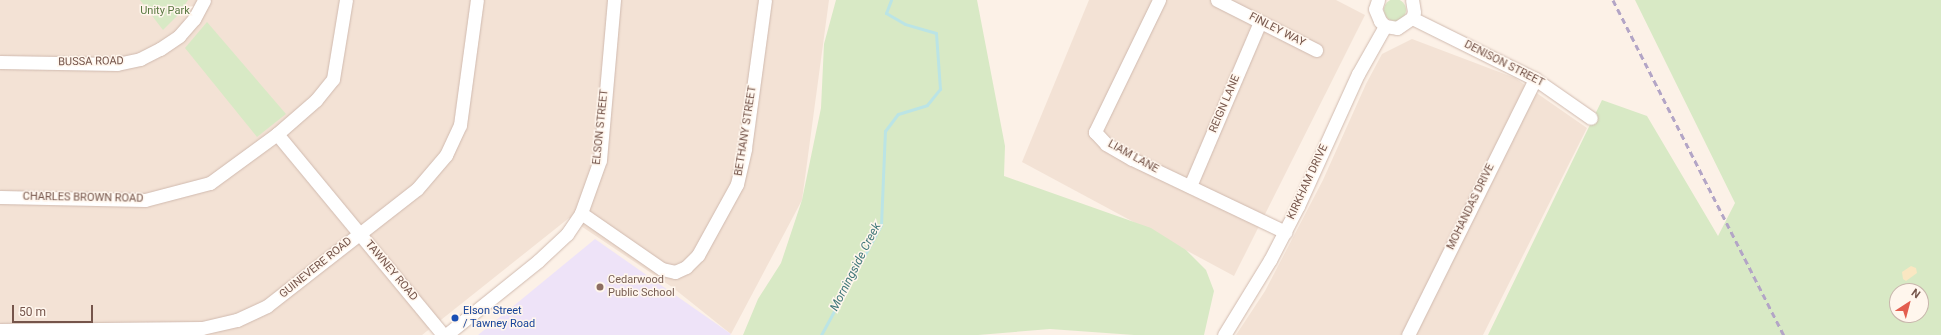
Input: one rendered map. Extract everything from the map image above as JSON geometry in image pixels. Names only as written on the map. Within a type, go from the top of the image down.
[{"type":"street","name":"BUSSA ROAD","points":[[0,62],[117,64],[140,59],[160,50],[179,36],[194,19],[204,0]]},
{"type":"street","name":"CHARLES BROWN ROAD","points":[[0,197],[145,200],[210,183],[277,134],[316,100],[333,79],[346,0]]},
{"type":"street","name":"GUINEVERE ROAD","points":[[0,330],[202,328],[236,320],[272,303],[359,233],[417,189],[446,155],[460,125],[477,0]]},
{"type":"street","name":"ELSON STREET","points":[[445,335],[538,261],[567,234],[581,212],[600,160],[614,0]]},
{"type":"street","name":"BETHANY STREET","points":[[581,212],[662,269],[675,272],[686,267],[698,255],[737,184],[745,148],[765,0]]},
{"type":"street","name":"LIAM LANE","points":[[1159,0],[1095,132],[1106,144],[1132,159],[1285,232]]},
{"type":"street","name":"FINLEY WAY","points":[[1217,0],[1316,50]]},
{"type":"street","points":[[1377,0],[1376,16],[1385,26],[1397,28],[1412,18],[1414,12],[1412,0]]},
{"type":"street","name":"DENISON STREET","points":[[1412,18],[1535,79],[1591,118]]},
{"type":"street","name":"REIGN LANE","points":[[1190,186],[1260,22]]},
{"type":"street","name":"KIRKHAM DRIVE","points":[[1224,335],[1285,232],[1358,74],[1385,26]]},
{"type":"street","name":"MOHANDAS DRIVE","points":[[1408,335],[1535,79]]},
{"type":"street","name":"TAWNEY ROAD","points":[[277,134],[445,335]]},
{"type":"shaded area","points":[[0,0],[829,0],[802,200],[731,334],[672,287],[569,218],[422,335],[0,335]]},
{"type":"shaded area","points":[[1089,0],[1336,0],[1365,15],[1234,276],[1022,162]]},
{"type":"shaded area","points":[[1412,39],[1515,78],[1587,128],[1483,335],[1236,335],[1265,291],[1323,180],[1366,84],[1382,54]]},
{"type":"shaded area","name":"Cedarwood Public School","points":[[595,239],[731,334],[478,335]]},
{"type":"green space","points":[[1395,-1],[1403,2],[1406,10],[1403,18],[1395,21],[1387,18],[1384,10],[1387,2]]},
{"type":"green space","name":"Unity Park","points":[[140,0],[188,0],[179,14],[163,30]]},
{"type":"green space","points":[[836,0],[977,0],[1005,146],[1004,176],[1151,228],[1186,250],[1206,270],[1214,291],[1204,335],[1134,335],[1050,329],[978,335],[743,335],[758,299],[781,263],[802,200],[821,108],[824,44]]},
{"type":"green space","points":[[1635,0],[1941,0],[1941,335],[1488,335],[1602,100],[1647,116],[1718,236],[1735,203]]},
{"type":"green space","points":[[207,22],[286,114],[257,137],[185,48]]},
{"type":"sand","points":[[1911,266],[1916,268],[1917,273],[1906,281],[1903,279],[1902,272]]},
{"type":"waterway","name":"Morningside Creek","points":[[821,335],[881,225],[885,131],[898,114],[927,105],[940,89],[936,33],[905,24],[886,13],[891,0]]},
{"type":"railway","points":[[1613,0],[1784,335]]},
{"type":"place","name":"Cedarwood Public School","points":[[600,287]]},
{"type":"place","name":"Elson Street / Tawney Road","points":[[455,318]]}]
